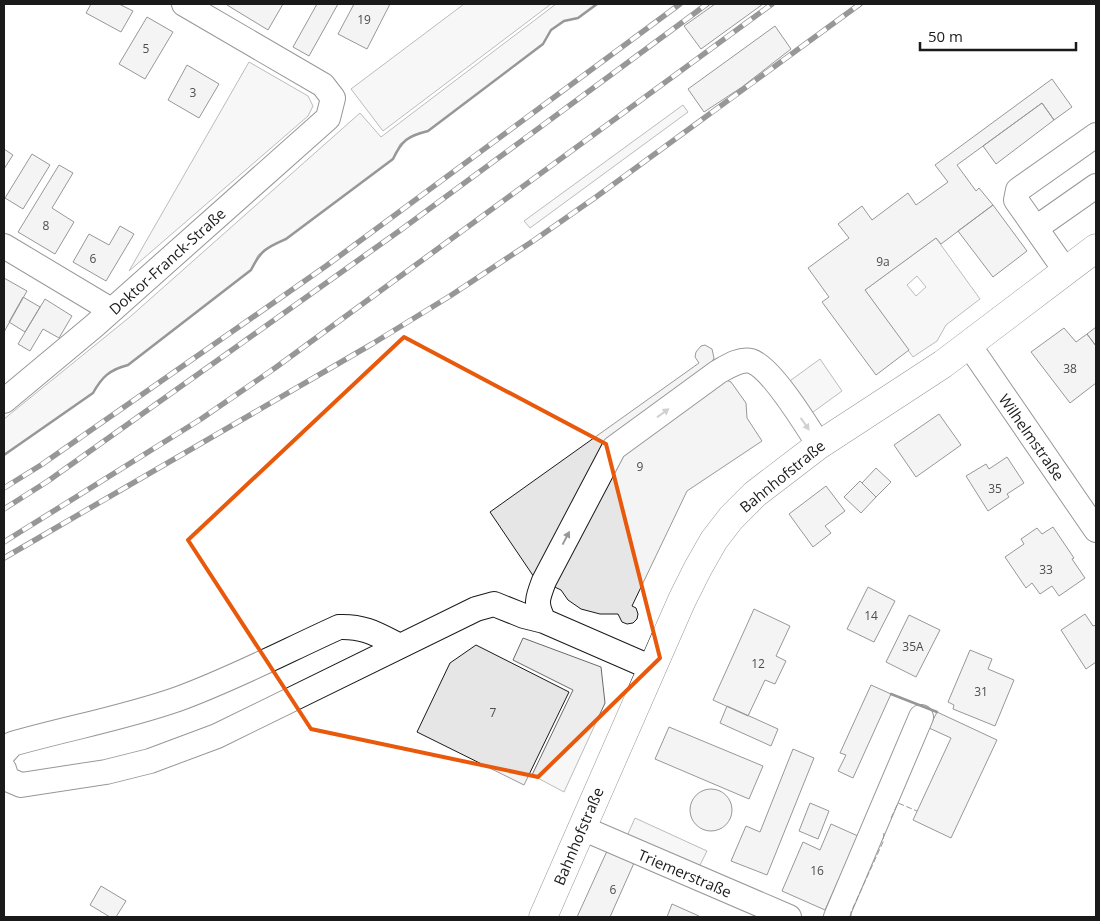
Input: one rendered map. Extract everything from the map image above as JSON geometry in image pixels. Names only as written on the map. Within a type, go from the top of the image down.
[{"type":"main road","name":"Bahnhofstraße","points":[[543,917],[698,568],[725,525],[755,494],[819,445],[943,364],[1096,248]]},
{"type":"street","name":"Doktor-Franck-Straße","points":[[4,401],[111,310],[328,118],[333,98],[323,85],[184,4]]},
{"type":"street","points":[[1065,270],[1016,200],[1018,190],[1096,134]]},
{"type":"street","points":[[1036,228],[1096,186]]},
{"type":"street","points":[[4,246],[111,310]]},
{"type":"street","name":"Wilhelmstraße","points":[[969,345],[1096,530]]},
{"type":"street","points":[[544,621],[537,608],[538,595],[614,448],[718,372],[737,362],[750,361],[770,375],[819,445]]},
{"type":"street","points":[[4,770],[7,779],[21,785],[106,772],[150,761],[216,736],[476,609],[494,604],[524,616],[544,621],[652,668]]},
{"type":"street","points":[[4,753],[12,744],[128,715],[180,698],[242,672],[339,627],[354,626],[369,630],[400,646]]},
{"type":"street","points":[[836,917],[921,717]]},
{"type":"street","name":"Triemerstraße","points":[[582,828],[788,917]]},
{"type":"highlighted area","points":[[404,337],[606,444],[660,658],[538,777],[311,729],[188,540]]},
{"type":"shaded area","points":[[464,4],[551,4],[383,131],[351,89]]},
{"type":"shaded area","points":[[556,4],[597,4],[578,18],[564,21],[551,30],[543,44],[428,131],[413,135],[400,144],[393,159],[286,239],[272,245],[258,255],[251,270],[128,365],[114,369],[100,381],[93,393],[4,455],[4,419],[131,316],[360,113],[381,137]]},
{"type":"shaded area","points":[[249,62],[308,96],[313,106],[308,116],[129,271]]},
{"type":"shaded area","points":[[683,105],[688,112],[530,228],[524,221]]},
{"type":"shaded area","points":[[936,238],[980,299],[946,325],[937,341],[913,357],[865,290]],"holes":[[[917,276],[926,287],[916,296],[907,285]]]},
{"type":"shaded area","points":[[820,359],[842,391],[809,415],[787,383]]},
{"type":"shaded area","points":[[523,638],[601,667],[605,703],[564,792],[532,775],[573,690],[513,660]]},
{"type":"shaded area","points":[[635,818],[707,851],[698,869],[627,836]]},
{"type":"building","points":[[91,4],[119,4],[133,11],[121,32],[86,13]]},
{"type":"building","points":[[228,4],[283,4],[268,30]]},
{"type":"building","points":[[317,4],[338,4],[309,56],[293,47]]},
{"type":"building","points":[[354,4],[390,4],[367,49],[338,34]]},
{"type":"building","points":[[715,4],[763,4],[701,49],[684,26]]},
{"type":"building","points":[[147,17],[173,32],[145,79],[119,64]]},
{"type":"building","points":[[775,26],[791,49],[742,87],[704,112],[688,89]]},
{"type":"building","points":[[187,65],[219,84],[199,118],[168,100]]},
{"type":"building","points":[[1052,79],[1072,107],[1054,120],[1042,103],[957,165],[976,191],[979,188],[993,205],[941,244],[936,238],[865,290],[909,350],[876,375],[822,302],[829,297],[808,268],[849,238],[838,224],[862,206],[872,220],[908,193],[916,205],[948,182],[935,165]]},
{"type":"building","points":[[1042,103],[1054,120],[996,164],[983,146]]},
{"type":"building","points":[[4,149],[13,155],[4,169]]},
{"type":"building","points":[[32,154],[50,165],[23,209],[5,198]]},
{"type":"building","points":[[59,165],[73,173],[52,208],[74,222],[55,254],[18,232]]},
{"type":"building","points":[[993,205],[1027,251],[993,277],[958,231]]},
{"type":"building","points":[[120,226],[134,234],[106,281],[73,262],[89,234],[109,245]]},
{"type":"building","points":[[4,278],[27,291],[4,332]]},
{"type":"building","points":[[23,297],[40,307],[25,332],[9,322]]},
{"type":"building","points":[[45,299],[72,316],[59,338],[43,329],[30,351],[18,344]]},
{"type":"building","points":[[1096,327],[1096,346],[1087,334]]},
{"type":"building","points":[[1064,328],[1076,342],[1087,334],[1096,346],[1096,383],[1070,403],[1031,352]]},
{"type":"building","points":[[705,345],[712,349],[714,358],[712,362],[722,378],[731,382],[746,403],[747,418],[762,441],[687,491],[632,606],[636,608],[638,614],[637,619],[633,623],[627,624],[622,622],[618,614],[600,614],[581,609],[568,600],[561,590],[534,577],[490,512],[699,363],[695,357],[696,352],[701,346]]},
{"type":"building","points":[[939,414],[961,445],[916,477],[894,445]]},
{"type":"building","points":[[1007,457],[1024,483],[1007,494],[1009,497],[988,511],[966,476],[986,464],[989,469]]},
{"type":"building","points":[[876,468],[891,482],[876,497],[862,483]]},
{"type":"building","points":[[860,481],[876,497],[861,513],[844,497]]},
{"type":"building","points":[[826,486],[845,511],[825,526],[831,533],[813,547],[789,514]]},
{"type":"building","points":[[1053,527],[1085,578],[1059,596],[1052,586],[1040,594],[1032,583],[1026,588],[1005,557],[1024,544],[1021,539],[1037,528],[1042,534]]},
{"type":"building","points":[[868,587],[895,601],[874,642],[847,629]]},
{"type":"building","points":[[754,609],[790,626],[776,656],[786,661],[775,684],[765,680],[748,716],[713,700]]},
{"type":"building","points":[[1085,614],[1093,626],[1096,625],[1096,662],[1086,669],[1061,630]]},
{"type":"building","points":[[909,615],[940,630],[916,677],[886,662]]},
{"type":"building","points":[[476,645],[569,692],[524,785],[417,732],[450,663]]},
{"type":"building","points":[[970,650],[992,659],[988,669],[1014,680],[995,726],[953,709],[954,705],[948,702]]},
{"type":"building","points":[[871,685],[891,694],[853,778],[838,771],[846,755],[840,753]]},
{"type":"building","points":[[727,706],[778,729],[771,746],[720,723]]},
{"type":"building","points":[[937,712],[997,740],[951,838],[913,820],[951,738],[929,728]]},
{"type":"building","points":[[669,727],[763,766],[749,799],[655,759]]},
{"type":"building","points":[[793,749],[814,758],[767,875],[731,861],[746,826],[760,832]]},
{"type":"building","points":[[715,789],[723,792],[729,798],[732,810],[729,822],[723,828],[707,831],[699,828],[693,822],[690,806],[693,798],[699,792]]},
{"type":"building","points":[[810,803],[829,811],[818,839],[799,831]]},
{"type":"building","points":[[831,824],[858,836],[825,910],[782,891],[803,842],[820,850]]},
{"type":"building","points":[[607,851],[634,863],[610,917],[577,917]]},
{"type":"building","points":[[101,886],[126,901],[116,917],[110,917],[90,905]]},
{"type":"building","points":[[672,904],[699,916],[667,917]]},
{"type":"railway","points":[[4,488],[41,465],[326,266],[680,4]]},
{"type":"railway","points":[[4,509],[48,481],[402,229],[707,4]]},
{"type":"railway","points":[[4,542],[201,419],[275,368],[772,4]]},
{"type":"railway","points":[[4,558],[372,344],[450,296],[596,197],[860,4]]},
{"type":"fence","points":[[891,818],[898,803],[917,811]]},
{"type":"fence","points":[[851,917],[851,912],[883,842],[884,832]]},
{"type":"wall","points":[[4,455],[93,393],[107,375],[116,369],[128,365],[251,270],[265,250],[286,239],[393,159],[399,147],[406,140],[428,131],[543,44],[551,30],[564,21],[578,18],[597,4]]},
{"type":"wall","points":[[891,694],[937,712]]}]
